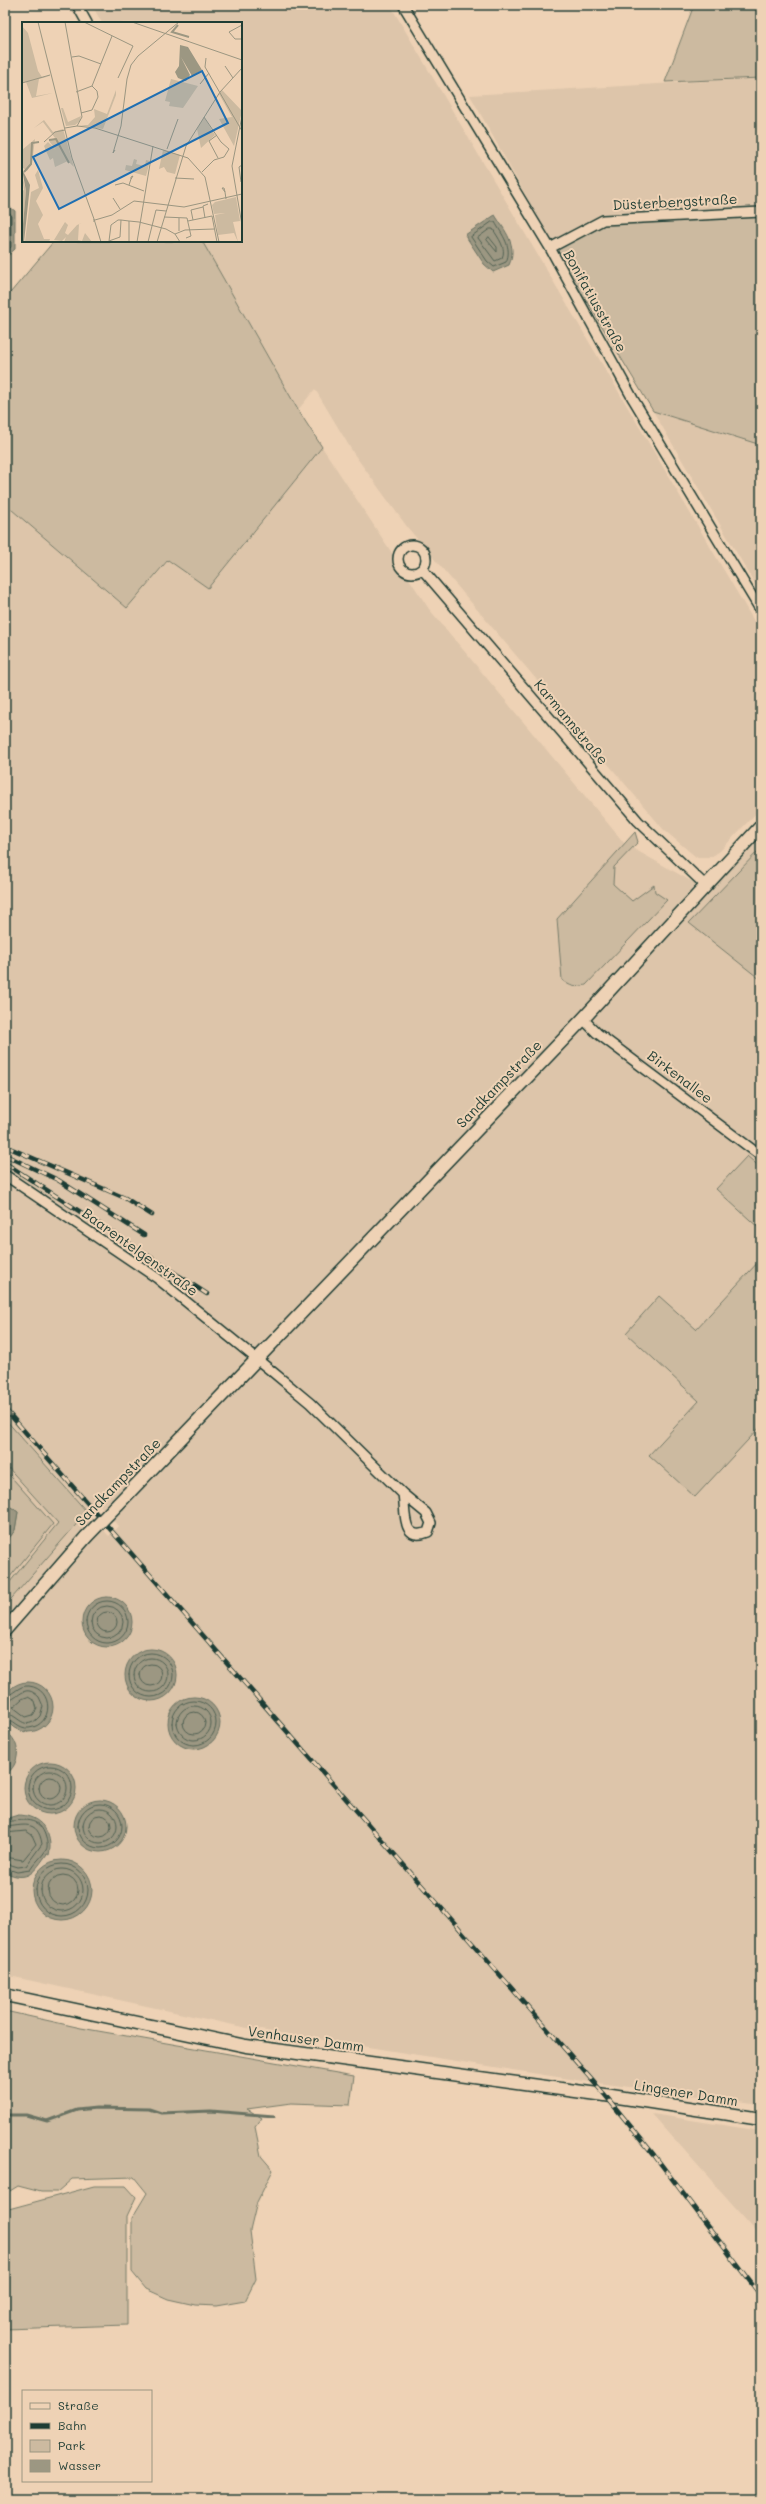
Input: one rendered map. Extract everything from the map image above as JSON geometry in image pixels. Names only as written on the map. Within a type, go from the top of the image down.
[{"type":"street","points":[[76,5],[86,22]]},
{"type":"street","name":"Bonifatiusstraße","points":[[403,5],[550,248],[633,399],[761,611]]},
{"type":"street","name":"Düsterbergstraße","points":[[550,248],[603,220],[761,212]]},
{"type":"street","name":"Karmannstraße","points":[[422,569],[638,821],[706,886]]},
{"type":"street","name":"Sandkampstraße","points":[[5,1630],[86,1537],[254,1358],[583,1019],[761,826]]},
{"type":"street","name":"Birkenallee","points":[[583,1019],[597,1033],[761,1156]]},
{"type":"street","name":"Baarentelgenstraße","points":[[5,1175],[157,1278],[254,1358]]},
{"type":"street","points":[[254,1358],[310,1403],[403,1494]]},
{"type":"street","name":"Venhauser Damm","points":[[5,1995],[246,2046],[606,2096]]},
{"type":"street","name":"Lingener Damm","points":[[606,2096],[761,2119]]},
{"type":"shaded area","points":[[92,5],[390,5],[761,633],[761,808],[720,851],[711,857],[696,857],[664,830],[408,528],[354,454],[315,389],[298,410],[203,242],[242,242],[242,22],[101,22]]},
{"type":"shaded area","points":[[761,78],[761,216],[556,250],[470,95]]},
{"type":"shaded area","points":[[653,411],[761,445],[761,594]]},
{"type":"shaded area","points":[[322,447],[429,609],[625,844],[709,891],[761,837],[761,2104],[583,2081],[247,2028],[5,1975],[5,1606],[87,1512],[5,1419],[5,504],[127,608],[168,561],[211,584]],"holes":[[[97,1502],[118,1526],[109,1536],[87,1512]]]},
{"type":"shaded area","points":[[5,1464],[58,1523],[5,1588]]},
{"type":"shaded area","points":[[652,2114],[761,2131],[761,2236]]},
{"type":"green space","points":[[694,5],[761,5],[761,78],[665,82]]},
{"type":"green space","points":[[761,216],[761,445],[653,411],[556,250],[604,224]]},
{"type":"green space","points":[[53,242],[203,242],[298,410],[322,447],[208,588],[168,560],[127,608],[5,504],[5,299]]},
{"type":"green space","points":[[635,832],[638,842],[614,867],[613,884],[632,901],[654,885],[655,892],[667,900],[586,985],[576,987],[568,984],[562,980],[557,919]]},
{"type":"green space","points":[[761,848],[761,980],[689,923]]},
{"type":"green space","points":[[747,1156],[761,1168],[761,1230],[716,1189]]},
{"type":"green space","points":[[761,1259],[761,1426],[695,1497],[649,1455],[699,1401],[626,1333],[659,1296],[696,1329]]},
{"type":"green space","points":[[5,1419],[87,1512],[5,1606],[5,1588],[58,1523],[5,1464]]},
{"type":"green space","points":[[5,1470],[53,1524],[5,1583],[5,1544],[15,1530],[18,1512],[5,1503]]},
{"type":"green space","points":[[5,2011],[81,2028],[354,2076],[350,2105],[291,2103],[247,2109],[262,2118],[255,2127],[261,2156],[273,2170],[257,2202],[250,2231],[256,2279],[245,2301],[216,2306],[195,2305],[168,2299],[146,2289],[132,2272],[132,2218],[147,2193],[134,2177],[72,2179],[57,2192],[41,2192],[18,2186],[5,2194]]},
{"type":"green space","points":[[94,2186],[126,2186],[136,2197],[127,2216],[127,2325],[5,2329],[5,2210]]},
{"type":"water","points":[[11,208],[15,211],[15,249],[5,258],[5,209]]},
{"type":"water","points":[[495,215],[509,238],[512,251],[509,265],[493,272],[484,264],[465,235]]},
{"type":"water","points":[[5,1503],[18,1512],[15,1530],[5,1544]]},
{"type":"water","points":[[102,1597],[112,1597],[125,1604],[132,1617],[132,1627],[125,1640],[112,1647],[102,1647],[93,1643],[86,1636],[82,1627],[82,1617],[86,1608],[93,1601]]},
{"type":"water","points":[[146,1649],[156,1649],[170,1656],[177,1670],[177,1680],[170,1694],[156,1701],[146,1701],[136,1697],[129,1690],[125,1680],[125,1670],[129,1660],[136,1653]]},
{"type":"water","points":[[28,1682],[37,1684],[46,1689],[51,1698],[53,1707],[51,1716],[46,1725],[37,1730],[28,1732],[19,1730],[10,1725],[5,1716],[3,1707],[5,1698],[10,1689],[19,1684]]},
{"type":"water","points":[[189,1697],[199,1697],[213,1704],[220,1718],[220,1728],[213,1742],[199,1749],[189,1749],[179,1745],[172,1738],[168,1728],[168,1718],[172,1708],[179,1701]]},
{"type":"water","points":[[5,1731],[11,1736],[17,1747],[17,1759],[5,1775]]},
{"type":"water","points":[[45,1762],[55,1762],[69,1769],[76,1783],[76,1793],[69,1807],[55,1814],[45,1814],[35,1810],[28,1803],[24,1793],[24,1783],[28,1773],[35,1766]]},
{"type":"water","points":[[95,1800],[105,1800],[119,1807],[126,1821],[126,1831],[119,1845],[105,1852],[95,1852],[85,1848],[78,1841],[74,1831],[74,1821],[78,1811],[85,1804]]},
{"type":"water","points":[[18,1815],[33,1818],[39,1822],[44,1827],[49,1839],[49,1855],[47,1854],[35,1870],[26,1876],[13,1875],[5,1872],[5,1819]]},
{"type":"water","points":[[56,1860],[68,1860],[79,1865],[87,1873],[92,1884],[90,1902],[79,1915],[68,1920],[56,1920],[45,1915],[37,1907],[32,1896],[32,1884],[37,1873],[45,1865]]},
{"type":"waterway","points":[[5,2115],[26,2115],[47,2121],[77,2110],[96,2108],[149,2109],[161,2113],[211,2111],[274,2116]]},
{"type":"railway","points":[[5,1146],[125,1198],[152,1215]]},
{"type":"railway","points":[[5,1155],[58,1180],[144,1235]]},
{"type":"railway","points":[[5,1163],[207,1294]]},
{"type":"railway","points":[[5,1409],[605,2095],[654,2155],[761,2296]]}]
